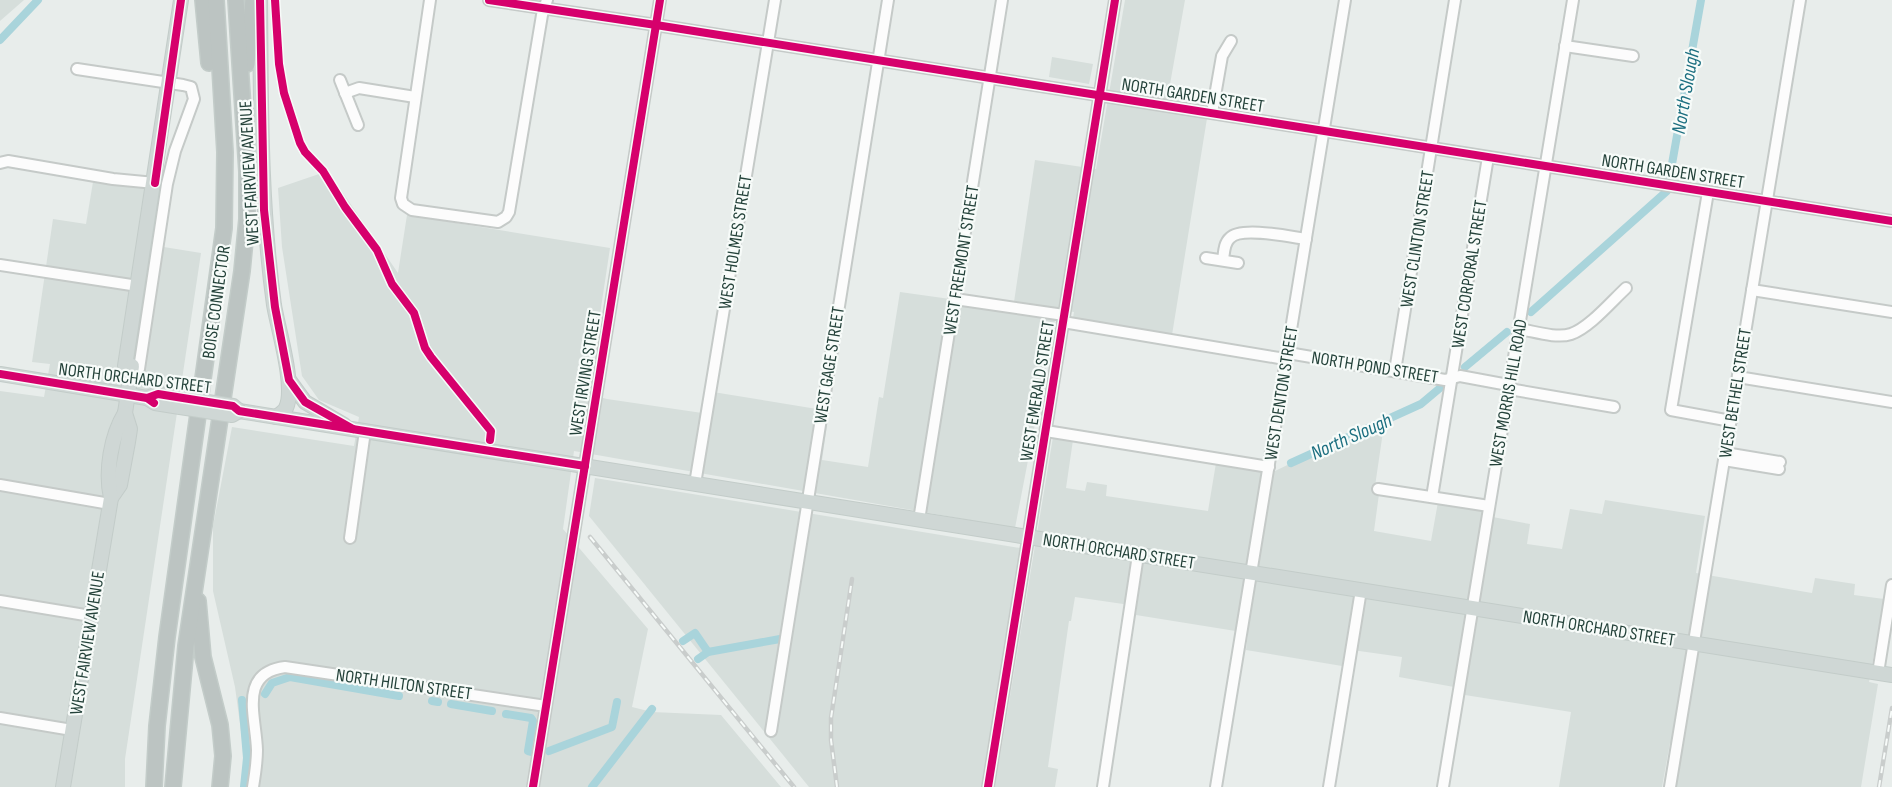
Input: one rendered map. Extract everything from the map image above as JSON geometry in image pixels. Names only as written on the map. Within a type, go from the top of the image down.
[{"type":"highway","points":[[203,0],[209,59],[225,152]]},
{"type":"highway","name":"BOISE CONNECTOR","points":[[154,787],[157,726],[167,637],[224,228],[225,152],[216,0]]},
{"type":"highway","name":"BOISE CONNECTOR","points":[[173,787],[186,646],[243,260],[247,219],[236,0]]},
{"type":"highway","points":[[243,112],[253,0]]},
{"type":"highway","points":[[196,573],[203,657],[220,724],[223,756],[220,787]]},
{"type":"main road","name":"WEST FAIRVIEW AVENUE","points":[[63,787],[110,501],[120,485],[130,429],[125,413],[130,373],[125,366],[181,0]]},
{"type":"main road","name":"WEST FAIRVIEW AVENUE","points":[[260,0],[264,210],[275,307],[289,380]]},
{"type":"main road","points":[[130,373],[151,259],[154,183]]},
{"type":"main road","name":"NORTH ORCHARD STREET","points":[[0,374],[147,398],[155,403],[181,403],[232,416],[241,412],[276,417],[1885,674]]},
{"type":"main road","points":[[276,417],[287,406],[289,380]]},
{"type":"main road","points":[[289,380],[304,402],[359,430]]},
{"type":"street","points":[[430,0],[402,189],[403,204],[412,210],[493,222],[502,220],[509,212],[545,4]]},
{"type":"street","name":"NORTH GARDEN STREET","points":[[489,0],[545,4],[656,25],[1892,221]]},
{"type":"street","name":"WEST IRVING STREET","points":[[533,787],[660,0]]},
{"type":"street","name":"WEST HOLMES STREET","points":[[695,484],[775,0]]},
{"type":"street","name":"WEST GAGE STREET","points":[[771,730],[888,0]]},
{"type":"street","name":"WEST FREEMONT STREET","points":[[919,520],[1002,0]]},
{"type":"street","name":"WEST EMERALD STREET","points":[[988,787],[1115,0]]},
{"type":"street","name":"WEST DENTON STREET","points":[[1216,787],[1346,0]]},
{"type":"street","name":"WEST CLINTON STREET","points":[[1395,371],[1455,0]]},
{"type":"street","name":"WEST MORRIS HILL ROAD","points":[[1443,787],[1573,0]]},
{"type":"street","name":"WEST BETHEL STREET","points":[[1670,787],[1800,0]]},
{"type":"street","points":[[1212,113],[1222,56],[1231,42]]},
{"type":"street","points":[[1565,46],[1633,56]]},
{"type":"street","points":[[77,69],[169,82]]},
{"type":"street","points":[[340,80],[358,125]]},
{"type":"street","name":"WEST FAIRVIEW AVENUE","points":[[130,373],[140,369],[167,184],[175,151],[194,99],[191,87],[169,82]]},
{"type":"street","points":[[345,93],[359,88],[415,97]]},
{"type":"street","name":"WEST CORPORAL STREET","points":[[1432,497],[1488,157]]},
{"type":"street","points":[[0,163],[8,161],[113,179],[154,183]]},
{"type":"street","points":[[1708,192],[1671,410],[1731,421]]},
{"type":"street","points":[[1223,260],[1229,238],[1236,234],[1267,233],[1306,239]]},
{"type":"street","points":[[1206,258],[1238,263]]},
{"type":"street","points":[[0,265],[138,286]]},
{"type":"street","points":[[1519,329],[1570,335],[1584,327],[1626,288]]},
{"type":"street","points":[[1752,290],[1892,312]]},
{"type":"street","name":"NORTH POND STREET","points":[[955,299],[1279,358],[1294,354],[1445,380],[1460,376],[1503,384],[1509,389],[1614,407]]},
{"type":"street","points":[[1738,377],[1892,402]]},
{"type":"street","points":[[350,538],[359,430]]},
{"type":"street","points":[[1046,431],[1269,467]]},
{"type":"street","points":[[1725,457],[1779,465]]},
{"type":"street","points":[[0,485],[110,501]]},
{"type":"street","points":[[1378,489],[1489,506]]},
{"type":"street","points":[[1103,787],[1138,555]]},
{"type":"street","points":[[1885,674],[1892,585]]},
{"type":"street","points":[[1329,787],[1361,590]]},
{"type":"street","points":[[0,601],[91,616]]},
{"type":"street","name":"NORTH HILTON STREET","points":[[253,787],[257,751],[253,696],[256,684],[263,673],[274,668],[285,667],[546,706]]},
{"type":"street","points":[[0,718],[72,730]]},
{"type":"shaded area","points":[[0,0],[24,0],[0,21]]},
{"type":"shaded area","points":[[1125,0],[1185,0],[1167,101],[1209,106],[1172,335],[1073,318],[1074,312],[1014,302],[1035,160],[1096,169]]},
{"type":"shaded area","points":[[1052,57],[1093,64],[1089,84],[1049,77]]},
{"type":"shaded area","points":[[319,174],[334,180],[398,273],[407,215],[610,248],[588,394],[607,399],[709,414],[713,392],[829,411],[822,460],[868,467],[879,397],[883,398],[900,292],[950,299],[950,303],[1055,320],[1015,528],[574,451],[563,529],[648,629],[632,707],[652,712],[721,715],[781,787],[240,787],[245,761],[235,687],[213,591],[213,526],[232,427],[354,446],[359,417],[319,400],[302,376],[282,247],[278,188]]},
{"type":"shaded area","points":[[93,182],[147,188],[139,243],[201,253],[125,759],[125,787],[0,787],[0,391],[44,397],[50,364],[32,362],[53,219],[86,224]]},
{"type":"shaded area","points":[[1385,418],[1374,493],[1379,494],[1374,531],[1431,541],[1438,502],[1482,510],[1482,515],[1530,524],[1527,544],[1562,549],[1570,509],[1602,514],[1605,500],[1705,516],[1696,573],[1812,593],[1815,578],[1855,584],[1854,595],[1884,599],[1869,682],[1878,684],[1861,787],[1676,787],[1682,745],[1670,743],[1662,787],[1559,787],[1571,712],[1465,695],[1465,689],[1399,677],[1402,657],[1345,649],[1342,666],[1246,650],[1248,633],[1136,615],[1137,606],[1075,597],[1071,621],[1069,621],[1048,767],[1058,769],[1055,787],[995,787],[1053,437],[1073,440],[1066,488],[1085,491],[1087,482],[1107,485],[1106,496],[1208,511],[1216,463],[1275,471]]},
{"type":"shaded area","points":[[595,478],[1020,548],[982,787],[809,787],[589,516]]},
{"type":"waterway","points":[[0,40],[38,0]]},
{"type":"waterway","name":"North Slough","points":[[1669,181],[1701,0]]},
{"type":"waterway","name":"North Slough","points":[[1531,312],[1667,191]]},
{"type":"waterway","name":"North Slough","points":[[1465,367],[1507,332]]},
{"type":"waterway","name":"North Slough","points":[[1291,463],[1421,404],[1440,388]]},
{"type":"waterway","points":[[683,641],[695,633],[708,652]]},
{"type":"waterway","name":"North Slough","points":[[698,659],[708,652],[780,639]]},
{"type":"waterway","points":[[265,694],[272,683],[290,677],[399,696]]},
{"type":"waterway","points":[[242,700],[247,758],[244,787]]},
{"type":"waterway","points":[[432,701],[438,702]]},
{"type":"waterway","points":[[549,751],[612,727],[617,702]]},
{"type":"waterway","points":[[451,704],[492,711]]},
{"type":"waterway","name":"North Slough","points":[[592,787],[652,709]]},
{"type":"waterway","points":[[506,714],[531,718],[533,721],[528,751],[532,752]]},
{"type":"railway","points":[[590,537],[794,787]]},
{"type":"railway","points":[[837,787],[831,740],[831,718],[852,579]]},
{"type":"railway","points":[[1879,787],[1892,708]]},
{"type":"cycle path","points":[[155,183],[181,0]]},
{"type":"cycle path","points":[[260,0],[264,210],[275,307],[289,380],[305,402],[353,429]]},
{"type":"cycle path","points":[[275,0],[279,64],[284,93],[300,143],[305,152],[323,171],[345,207],[377,250],[392,284],[414,313],[425,348],[491,431],[490,440]]},
{"type":"cycle path","points":[[489,0],[1892,221]]},
{"type":"cycle path","points":[[533,787],[660,0]]},
{"type":"cycle path","points":[[988,787],[1115,0]]},
{"type":"cycle path","points":[[0,374],[147,398],[154,403]]},
{"type":"cycle path","points":[[147,398],[158,394],[233,406],[239,411],[585,466]]}]
